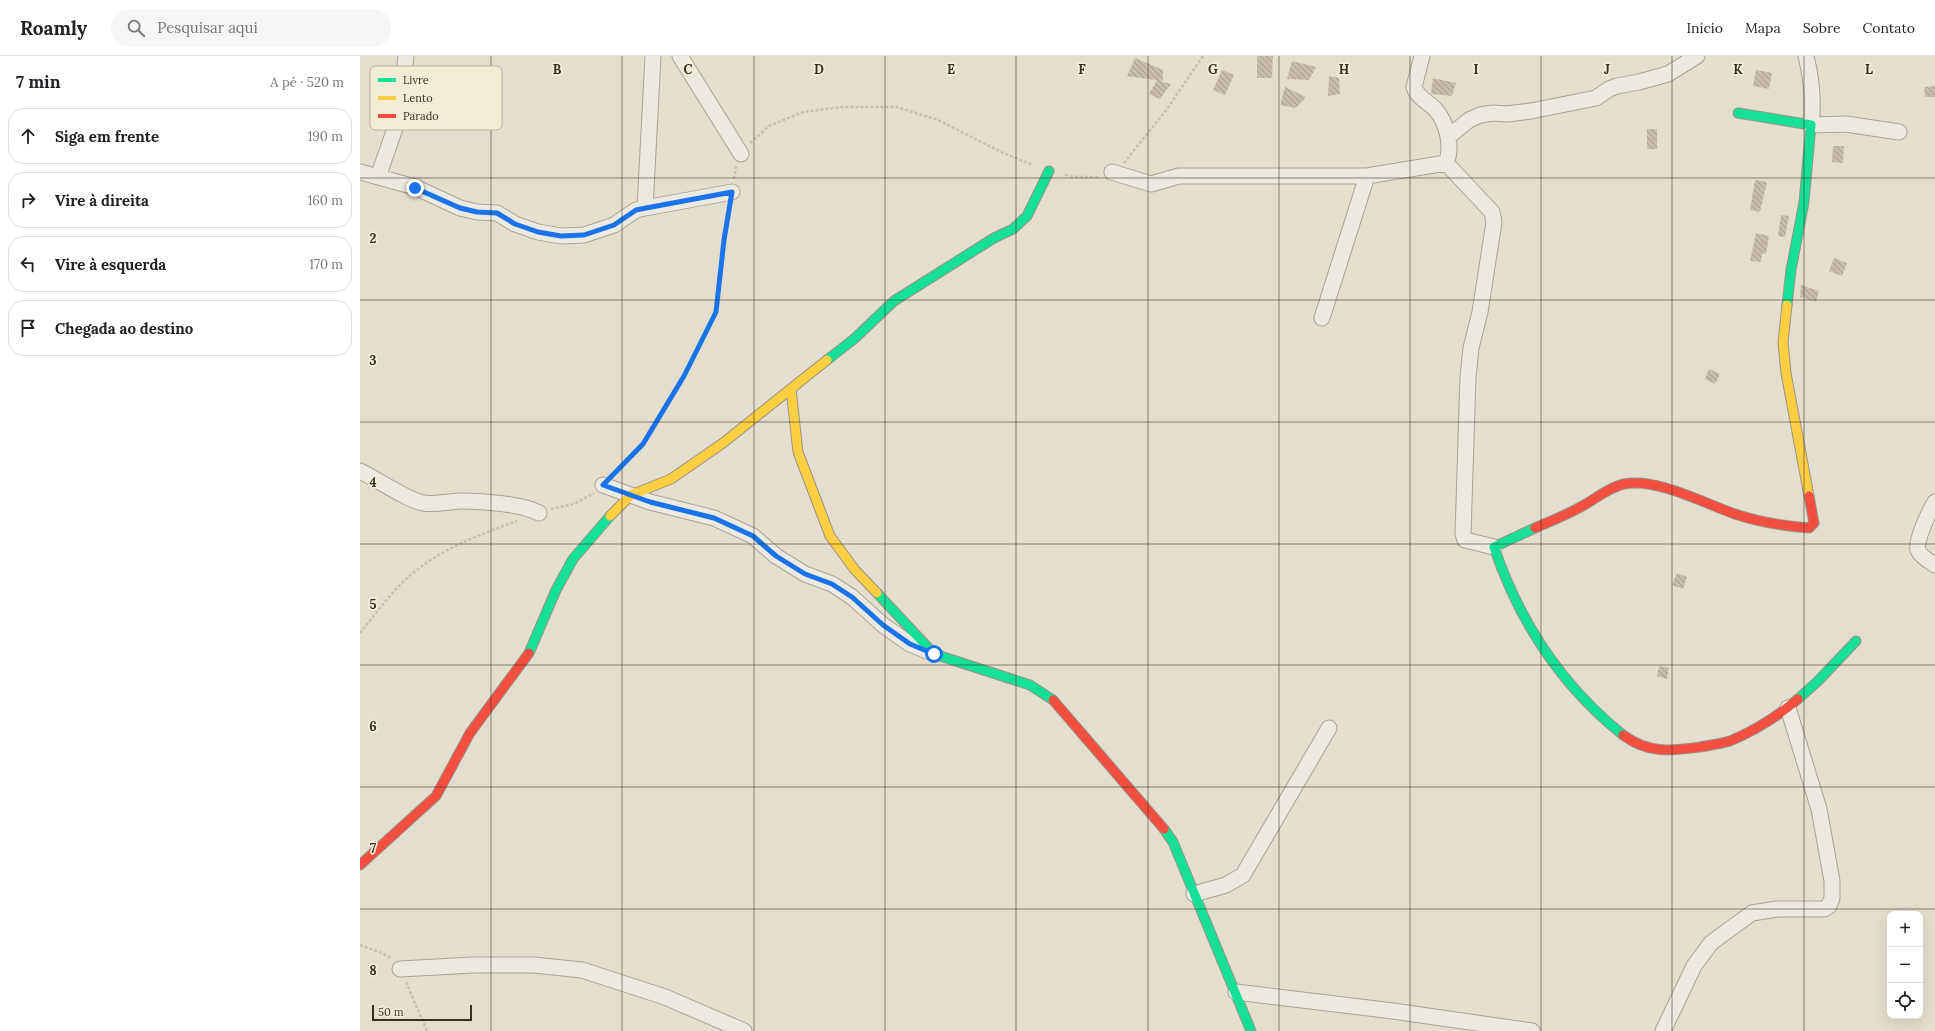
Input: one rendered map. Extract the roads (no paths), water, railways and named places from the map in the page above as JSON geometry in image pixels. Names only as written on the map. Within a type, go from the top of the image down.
[{"type":"street","points":[[405,66],[406,56]]},
{"type":"street","points":[[646,208],[652,56]]},
{"type":"street","points":[[680,56],[741,154]]},
{"type":"street","points":[[1422,56],[1415,89],[1418,95],[1437,110],[1448,137],[1450,154],[1446,163]]},
{"type":"street","points":[[1448,137],[1469,120],[1480,115],[1493,113],[1507,114],[1537,110],[1596,98],[1613,87],[1668,74],[1697,56]]},
{"type":"street","points":[[1446,163],[1489,208],[1492,212],[1494,222],[1468,377],[1463,534],[1465,540],[1494,547],[1544,522],[1580,508],[1624,484],[1641,484],[1679,493],[1737,515],[1803,528],[1812,526],[1814,518],[1811,510],[1786,373],[1783,342],[1791,270],[1804,202],[1807,156],[1813,104],[1812,59]]},
{"type":"street","points":[[1738,113],[1811,125],[1846,124],[1899,132]]},
{"type":"street","points":[[378,177],[394,130]]},
{"type":"street","points":[[1112,172],[1151,184],[1179,176],[1367,176],[1446,163]]},
{"type":"street","points":[[360,865],[406,825],[436,796],[470,732],[528,655],[556,590],[573,559],[617,508],[630,495],[672,479],[724,442],[854,339],[894,300],[994,238],[1013,229],[1023,221],[1049,171]]},
{"type":"street","points":[[360,172],[415,188],[460,208],[477,212],[497,213],[515,224],[538,232],[561,236],[584,235],[614,225],[636,210],[732,192]]},
{"type":"street","points":[[1322,318],[1367,176]]},
{"type":"street","points":[[791,389],[798,452],[830,536],[855,570],[934,654]]},
{"type":"street","points":[[360,471],[410,498],[422,502],[435,504],[463,501],[501,504],[531,509],[539,513]]},
{"type":"street","points":[[603,485],[650,502],[714,518],[753,536],[776,556],[805,574],[832,584],[852,597],[883,625],[910,644],[934,654],[1030,685],[1054,701],[1157,819],[1173,842],[1251,1031]]},
{"type":"street","points":[[1935,502],[1930,509],[1918,542],[1918,549],[1921,555],[1935,565]]},
{"type":"street","points":[[1494,547],[1500,569],[1514,602],[1564,680],[1618,731],[1638,744],[1656,751],[1726,742],[1760,726],[1788,708],[1815,684],[1856,642]]},
{"type":"street","points":[[1662,1031],[1694,966],[1711,943],[1752,913],[1777,909],[1824,909],[1829,906],[1832,898],[1832,881],[1819,809],[1788,708]]},
{"type":"street","points":[[1194,894],[1226,884],[1243,875],[1329,728]]},
{"type":"street","points":[[400,969],[473,965],[534,965],[582,970],[665,997],[744,1031]]},
{"type":"street","points":[[1236,992],[1393,1011],[1532,1031]]}]
